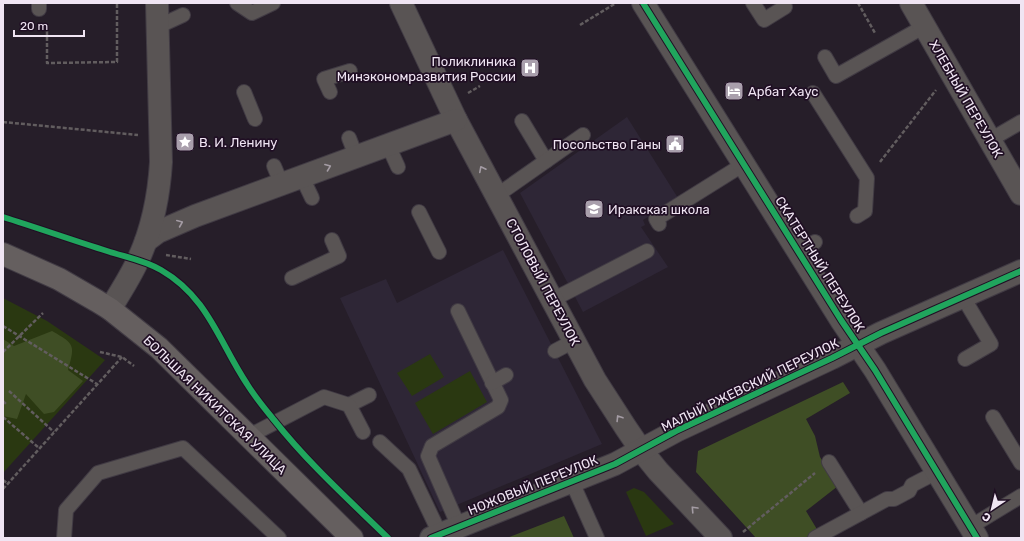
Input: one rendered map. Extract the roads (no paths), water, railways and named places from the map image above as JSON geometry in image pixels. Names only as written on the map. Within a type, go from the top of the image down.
[{"type":"street","points":[[153,248],[154,214],[159,187],[161,162],[157,3]]},
{"type":"street","name":"СТОЛОВЫЙ ПЕРЕУЛОК","points":[[401,3],[456,120],[595,380],[641,450],[658,471],[721,538]]},
{"type":"street","name":"СКАТЕРТНЫЙ ПЕРЕУЛОК","points":[[643,3],[744,164],[807,247],[857,345],[875,370],[974,532]]},
{"type":"street","name":"ХЛЕБНЫЙ ПЕРЕУЛОК","points":[[911,3],[1021,194]]},
{"type":"street","points":[[110,309],[138,260],[153,248],[158,232],[195,216],[278,175],[302,177],[352,147],[388,145],[456,120]]},
{"type":"street","name":"БОЛЬШАЯ НИКИТСКАЯ УЛИЦА","points":[[3,254],[59,279],[110,309],[158,348],[352,538]]},
{"type":"street","name":"МАЛЫЙ РЖЕВСКИЙ ПЕРЕУЛОК","points":[[641,450],[676,431],[857,345],[1021,271]]},
{"type":"street","name":"НОЖОВЫЙ ПЕРЕУЛОК","points":[[444,533],[615,464],[641,450]]},
{"type":"lane","points":[[237,3],[252,13],[273,3]]},
{"type":"lane","points":[[753,3],[764,20],[785,7]]},
{"type":"lane","points":[[157,27],[183,15]]},
{"type":"lane","points":[[825,57],[836,76],[925,26]]},
{"type":"lane","points":[[330,92],[324,79],[350,71]]},
{"type":"lane","points":[[244,92],[255,119]]},
{"type":"lane","points":[[813,93],[867,178],[865,211],[857,216]]},
{"type":"lane","points":[[522,121],[546,161]]},
{"type":"lane","points":[[990,140],[1021,122]]},
{"type":"lane","points":[[496,196],[583,135]]},
{"type":"lane","points":[[388,145],[398,167]]},
{"type":"lane","points":[[659,224],[656,219],[744,164]]},
{"type":"lane","points":[[302,177],[312,198]]},
{"type":"lane","points":[[419,212],[439,252]]},
{"type":"lane","points":[[292,278],[340,256],[332,240]]},
{"type":"lane","points":[[552,300],[647,251]]},
{"type":"lane","points":[[963,297],[990,344],[965,359]]},
{"type":"lane","points":[[444,533],[428,456],[432,446],[498,408],[501,400],[458,311]]},
{"type":"lane","points":[[555,351],[574,341]]},
{"type":"lane","points":[[492,383],[506,375]]},
{"type":"lane","points":[[249,436],[324,397],[349,405],[369,395]]},
{"type":"lane","points":[[349,405],[363,432]]},
{"type":"lane","points":[[993,417],[1021,463]]},
{"type":"lane","points":[[380,442],[409,469],[444,533]]},
{"type":"lane","points":[[64,538],[66,510],[98,473],[183,448],[279,538]]},
{"type":"lane","points":[[829,462],[861,513]]},
{"type":"lane","points":[[814,538],[887,499],[894,500],[909,491],[912,486],[937,472]]},
{"type":"lane","points":[[572,482],[597,538]]},
{"type":"lane","points":[[974,532],[1021,496]]},
{"type":"place","name":"Поликлиника Минэкономразвития России","points":[[530,68]]},
{"type":"place","name":"Арбат Хаус","points":[[734,91]]},
{"type":"place","name":"В. И. Ленину","points":[[185,142]]},
{"type":"place","name":"Посольство Ганы","points":[[675,144]]},
{"type":"place","name":"Иракская школа","points":[[594,209]]}]
